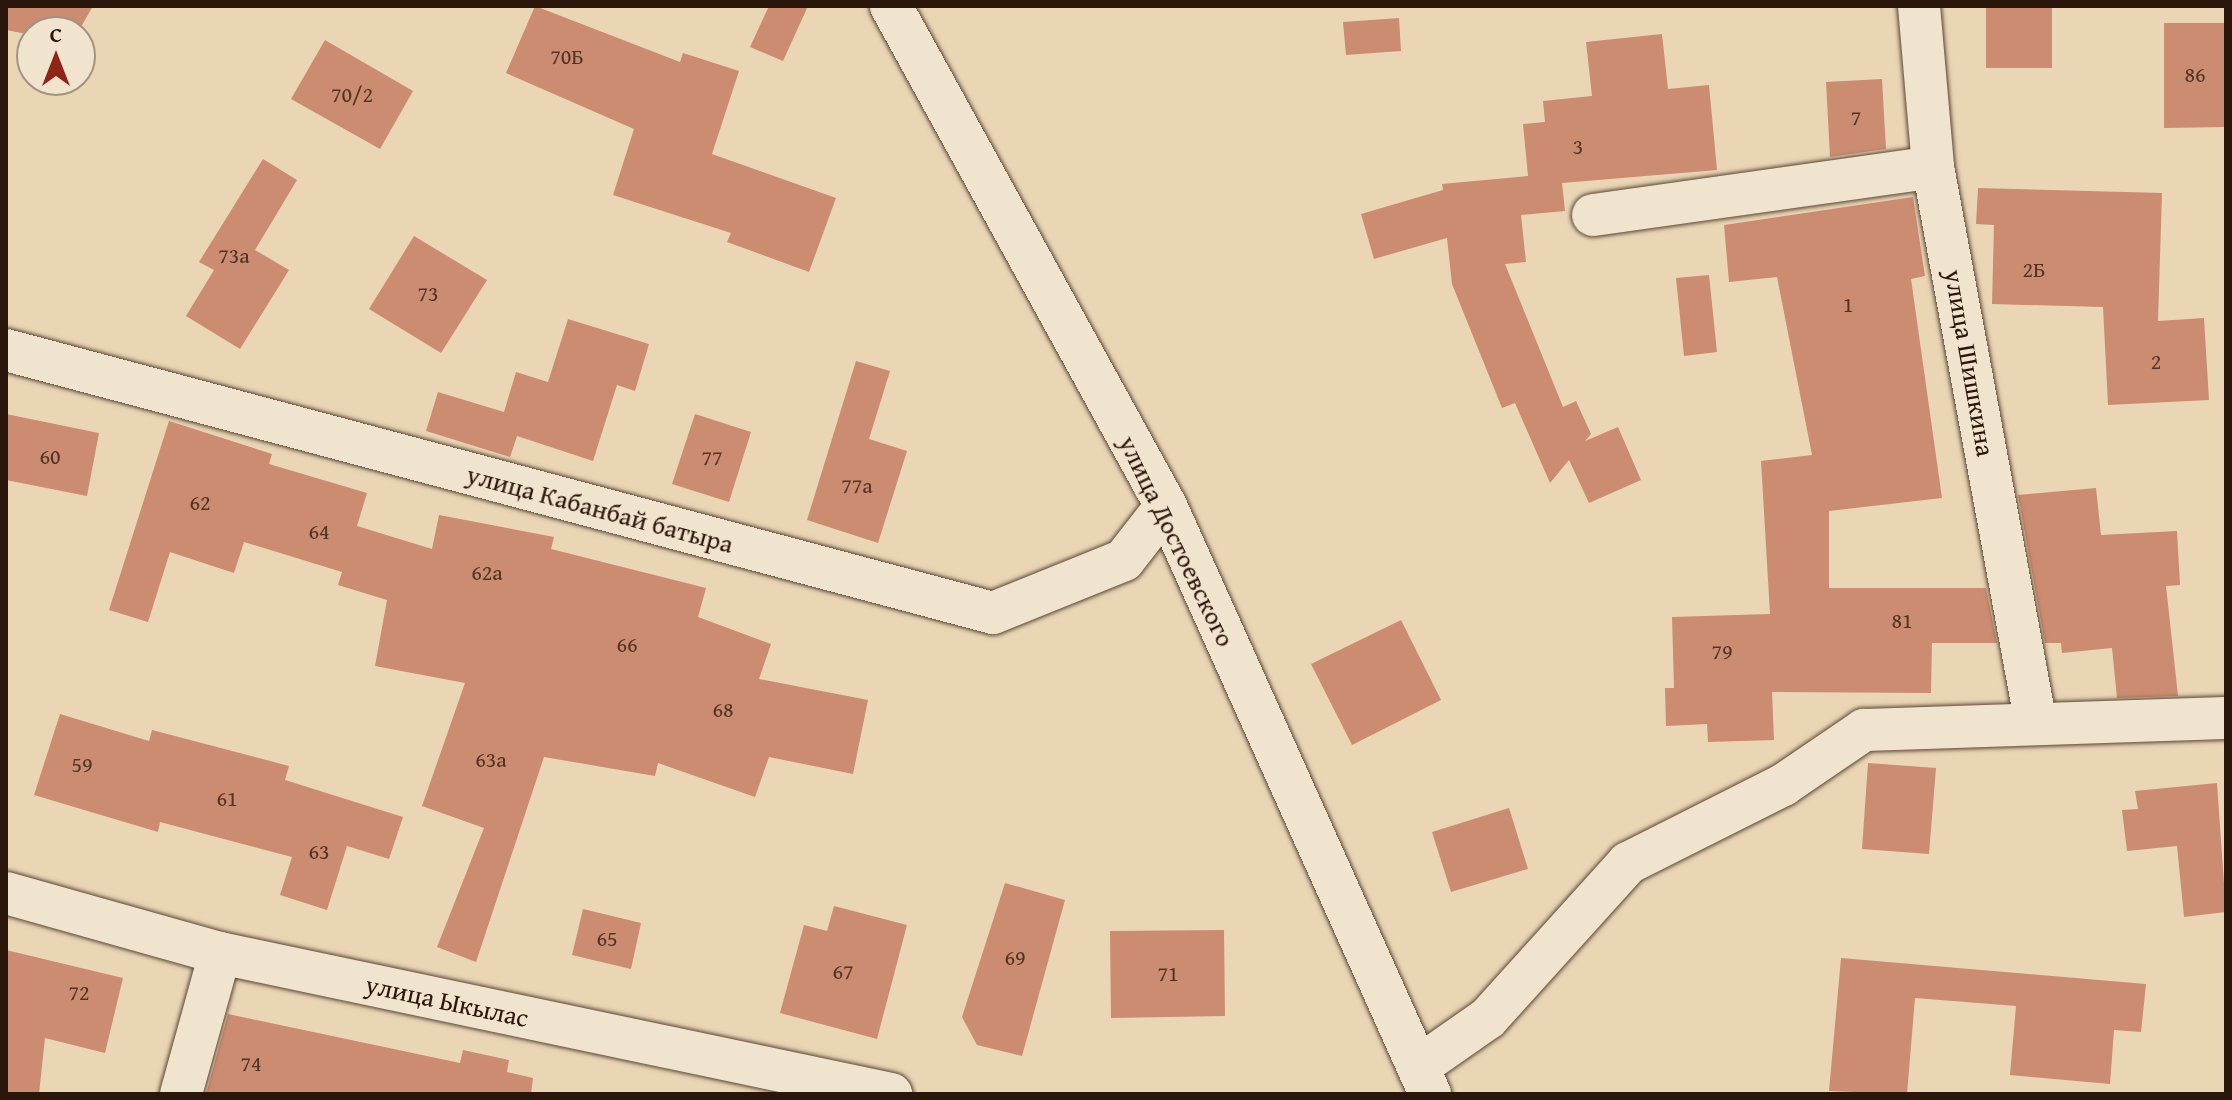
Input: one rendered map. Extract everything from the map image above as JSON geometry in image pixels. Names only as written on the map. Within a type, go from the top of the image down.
[{"type":"street","name":"улица Достоевского","points":[[891,6],[1166,506],[1424,1080]]},
{"type":"street","name":"улица Шишкина","points":[[1919,6],[1933,167],[2035,719]]},
{"type":"street","points":[[1593,215],[1933,167]]},
{"type":"street","name":"улица Кабанбай батыра","points":[[6,350],[993,613],[1124,560],[1166,506]]},
{"type":"street","points":[[1424,1080],[1488,1018],[1628,863],[1783,785],[1864,730],[2035,719],[2226,718]]},
{"type":"street","name":"улица Ыкылас","points":[[6,893],[220,953],[891,1094]]},
{"type":"street","points":[[181,1094],[220,953]]},
{"type":"building","points":[[6,6],[93,6],[87,16],[16,16],[16,32],[6,30]]},
{"type":"building","points":[[535,6],[680,62],[683,53],[739,71],[712,154],[836,198],[809,272],[727,242],[731,233],[613,195],[634,129],[506,73]]},
{"type":"building","points":[[769,6],[808,6],[783,61],[750,47]]},
{"type":"building","points":[[1986,6],[2052,6],[2052,68],[1986,68]]},
{"type":"building","points":[[1399,18],[1401,51],[1346,55],[1343,22]]},
{"type":"building","points":[[2164,23],[2226,23],[2226,127],[2164,128]]},
{"type":"building","points":[[1662,34],[1668,89],[1709,85],[1717,170],[1562,183],[1565,211],[1521,215],[1526,262],[1505,264],[1563,407],[1576,401],[1591,434],[1585,441],[1618,427],[1641,480],[1589,503],[1569,460],[1550,483],[1515,403],[1502,408],[1452,284],[1447,238],[1374,259],[1361,214],[1443,190],[1442,184],[1528,176],[1523,124],[1545,122],[1543,101],[1592,96],[1586,42]]},
{"type":"building","points":[[325,40],[413,91],[380,149],[291,99]]},
{"type":"building","points":[[1882,79],[1886,149],[1830,157],[1826,82]]},
{"type":"building","points":[[263,159],[297,180],[255,250],[289,270],[240,349],[186,316],[214,270],[199,262]]},
{"type":"building","points":[[1978,188],[2162,193],[2158,321],[2204,318],[2209,400],[2108,405],[2103,307],[1992,304],[1994,225],[1976,224]]},
{"type":"building","points":[[1913,197],[1925,276],[1911,279],[1942,498],[1829,511],[1829,588],[1986,588],[1997,643],[1932,643],[1931,693],[1772,692],[1774,740],[1708,742],[1707,724],[1666,726],[1665,688],[1674,688],[1672,617],[1770,614],[1761,461],[1812,455],[1777,277],[1729,282],[1724,225]]},
{"type":"building","points":[[414,236],[487,280],[441,353],[369,309]]},
{"type":"building","points":[[1709,275],[1717,352],[1684,356],[1676,278]]},
{"type":"building","points":[[568,319],[649,344],[635,391],[617,385],[593,461],[517,436],[510,457],[426,431],[438,392],[504,412],[516,372],[548,382]]},
{"type":"building","points":[[856,361],[890,371],[869,439],[907,451],[878,543],[807,520]]},
{"type":"building","points":[[6,414],[99,433],[87,496],[6,480]]},
{"type":"building","points":[[695,414],[751,432],[729,502],[672,484]]},
{"type":"building","points":[[169,421],[272,454],[269,464],[367,493],[357,526],[432,549],[439,515],[554,537],[551,549],[706,588],[698,617],[771,644],[759,679],[868,700],[853,774],[769,757],[755,797],[658,763],[655,776],[544,757],[476,962],[437,947],[484,828],[422,806],[465,683],[375,666],[387,600],[338,585],[342,572],[244,542],[234,573],[170,552],[148,622],[109,610]]},
{"type":"building","points":[[2096,488],[2101,535],[2177,531],[2180,585],[2166,586],[2178,696],[2117,698],[2112,648],[2062,653],[2061,643],[2045,643],[2018,495]]},
{"type":"building","points":[[1401,620],[1441,700],[1352,745],[1311,664]]},
{"type":"building","points":[[60,714],[149,741],[152,730],[289,766],[285,780],[403,817],[389,859],[347,846],[327,910],[280,895],[292,857],[160,822],[158,832],[34,795]]},
{"type":"building","points":[[1868,763],[1936,768],[1929,854],[1862,849]]},
{"type":"building","points":[[2217,783],[2226,912],[2184,917],[2177,846],[2127,851],[2122,810],[2138,809],[2135,791]]},
{"type":"building","points":[[1509,808],[1528,869],[1451,892],[1432,832]]},
{"type":"building","points":[[1005,883],[1065,900],[1022,1056],[977,1045],[962,1017]]},
{"type":"building","points":[[834,906],[907,925],[877,1039],[780,1013],[804,925],[827,931]]},
{"type":"building","points":[[583,909],[641,923],[631,969],[572,955]]},
{"type":"building","points":[[1224,930],[1225,1016],[1111,1018],[1110,931]]},
{"type":"building","points":[[6,950],[123,978],[105,1053],[45,1038],[39,1094],[6,1094]]},
{"type":"building","points":[[1841,958],[2146,984],[2141,1032],[2114,1030],[2110,1084],[2010,1075],[2016,1006],[1915,998],[1907,1094],[1829,1091]]},
{"type":"building","points":[[228,1014],[460,1063],[463,1050],[509,1060],[507,1072],[533,1078],[531,1094],[206,1094]]}]
